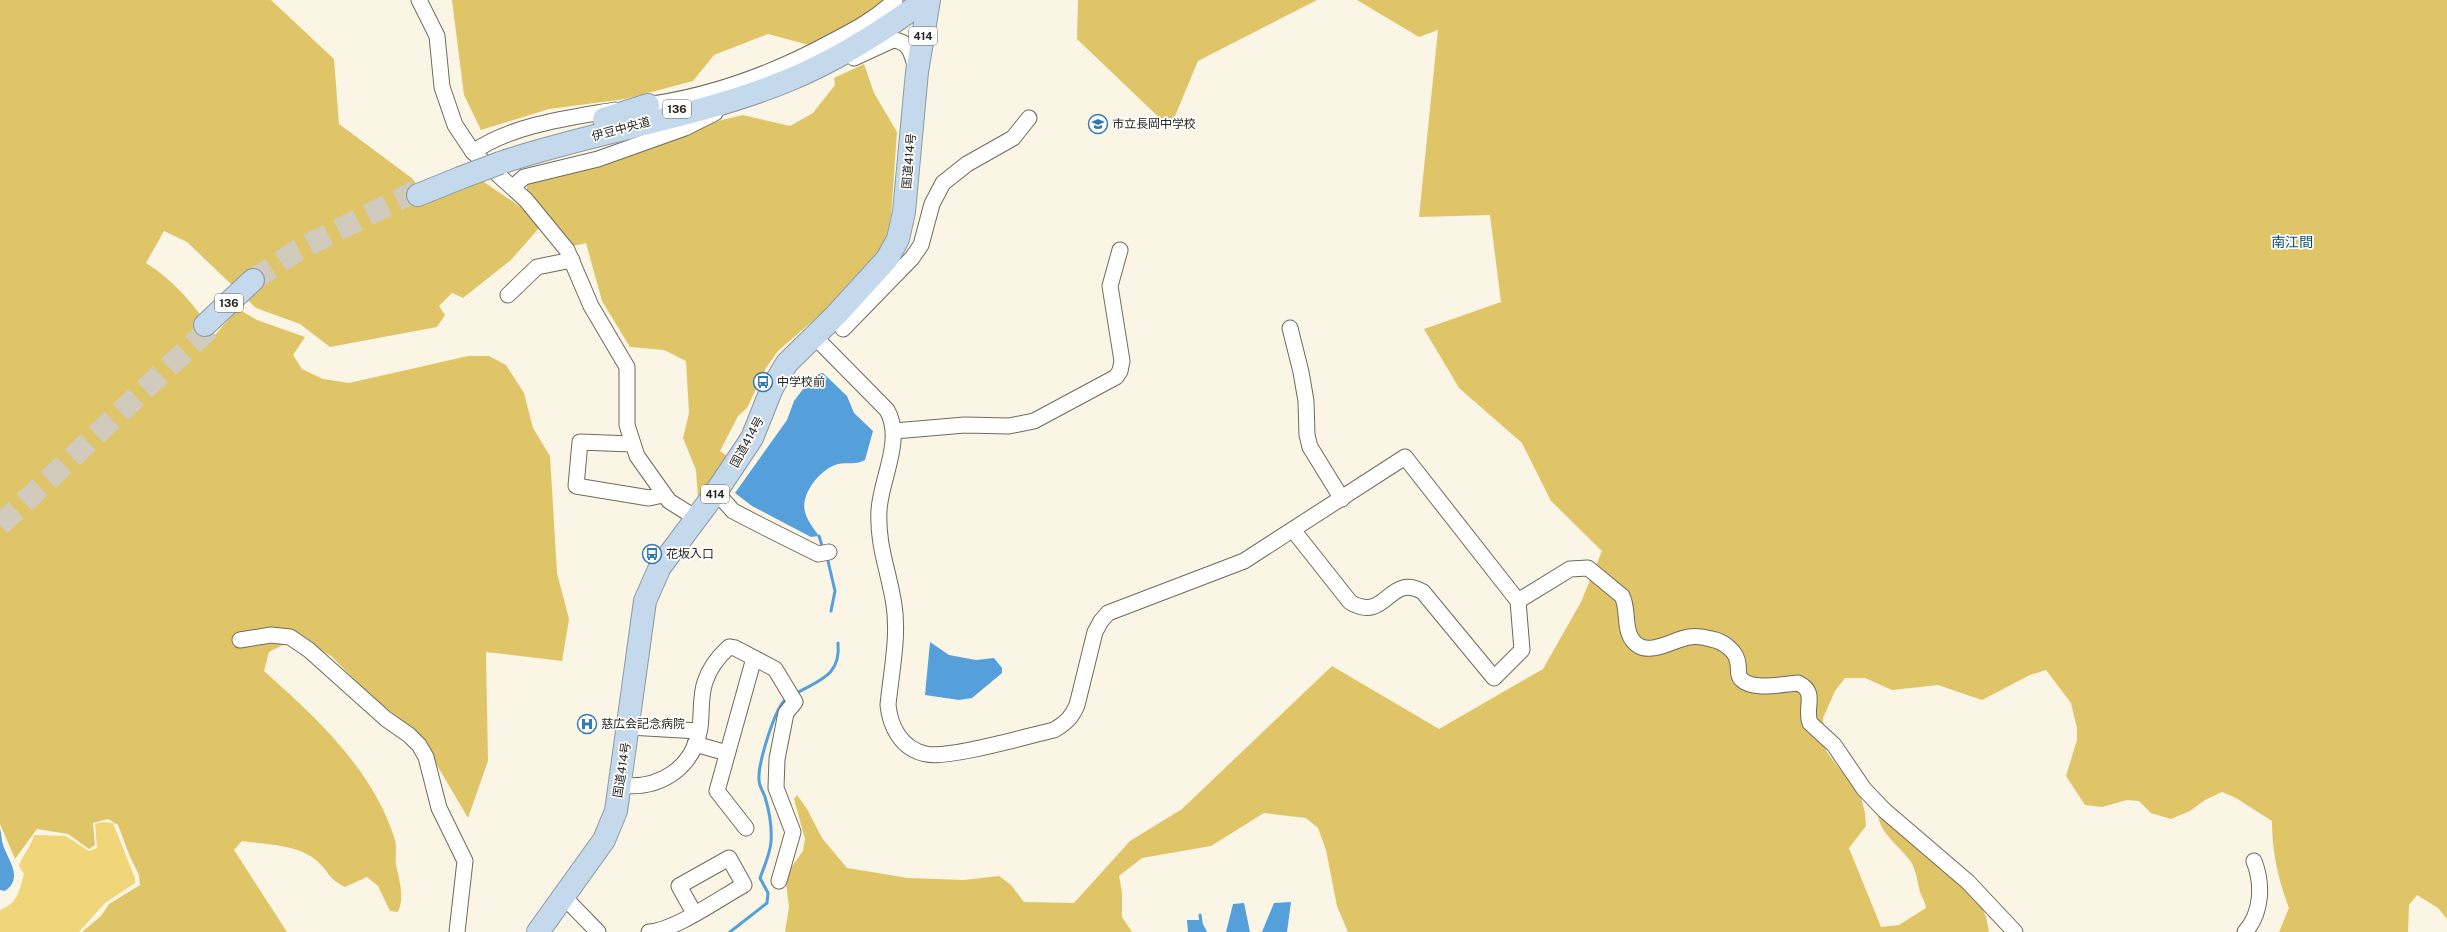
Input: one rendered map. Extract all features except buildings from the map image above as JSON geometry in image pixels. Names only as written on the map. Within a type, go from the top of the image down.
[{"type":"highway","name":"伊豆中央道","points":[[501,159],[572,142],[726,101],[770,87],[797,76],[851,45],[885,22],[923,1]]},
{"type":"highway","name":"国道414号","points":[[538,932],[604,840],[616,811],[629,727],[645,600],[660,567],[716,492],[752,438],[772,388],[783,370],[798,350],[814,336],[887,259],[898,239],[904,212],[923,1]]},
{"type":"highway","name":"伊豆中央道","points":[[417,193],[501,159],[737,93],[799,70],[851,45]]},
{"type":"highway","points":[[501,159],[539,140],[648,105]]},
{"type":"highway","points":[[572,142],[618,135],[714,114]]},
{"type":"highway","name":"136","points":[[207,327],[254,282]]},
{"type":"street","points":[[419,0],[437,36],[442,87],[445,101],[455,125],[473,152],[526,200],[567,250],[591,306],[627,367],[627,425],[632,444],[663,494],[683,512],[696,518]]},
{"type":"street","points":[[513,187],[524,177],[605,156],[685,128],[714,114],[788,90],[851,45],[876,16],[895,0]]},
{"type":"street","points":[[473,152],[490,142],[541,124],[648,105],[732,85],[851,45],[897,40],[906,45],[910,51],[917,72]]},
{"type":"street","points":[[843,329],[912,258],[921,245],[934,199],[943,183],[967,164],[1013,138],[1029,118]]},
{"type":"street","points":[[894,431],[965,426],[1019,425],[1034,421],[1116,376],[1122,361],[1110,286],[1120,250]]},
{"type":"street","points":[[508,295],[537,267],[572,260]]},
{"type":"street","points":[[1290,328],[1301,372],[1306,401],[1306,435],[1310,447],[1342,499]]},
{"type":"street","points":[[814,336],[887,410],[892,418],[894,431],[879,508],[881,555],[894,606],[888,705],[890,721],[899,738],[911,748],[926,754],[962,751],[1054,730],[1065,724],[1074,714],[1078,705],[1095,632],[1108,613],[1244,561],[1405,457],[1518,601],[1522,650],[1494,678],[1423,592],[1410,586],[1403,586],[1379,605],[1364,608],[1357,606],[1350,602],[1293,530]]},
{"type":"street","points":[[632,444],[580,442],[576,486],[649,498],[663,494]]},
{"type":"street","points":[[716,492],[733,511],[818,554],[829,552]]},
{"type":"street","points":[[1518,601],[1570,569],[1588,568],[1622,596],[1626,602],[1630,637],[1639,646],[1650,648],[1689,637],[1712,639],[1731,649],[1736,656],[1739,675],[1745,682],[1758,685],[1798,682],[1803,685],[1810,694],[1808,718],[1810,723],[1834,745],[1864,789],[1909,832],[1968,882],[2015,932]]},
{"type":"street","points":[[240,640],[270,635],[283,635],[290,637],[309,650],[386,719],[410,735],[419,745],[426,757],[439,808],[464,860],[457,932]]},
{"type":"street","points":[[620,785],[637,788],[661,781],[680,769],[697,738],[704,683],[719,658],[729,647],[735,648],[775,670],[795,702],[786,713],[777,759],[776,788],[793,832],[779,881]]},
{"type":"street","points":[[746,828],[717,791],[754,658]]},
{"type":"street","points":[[629,727],[697,738],[727,753]]},
{"type":"street","points":[[2245,932],[2256,914],[2260,894],[2254,861]]},
{"type":"street","points":[[563,896],[598,932]]},
{"type":"street","points":[[649,932],[660,932],[694,913]]},
{"type":"shaded area","points":[[0,0],[271,0],[334,59],[339,124],[413,179],[424,199],[481,180],[531,214],[540,227],[511,260],[463,298],[452,293],[439,306],[445,315],[437,327],[330,347],[300,324],[256,308],[187,242],[164,231],[146,263],[167,278],[184,295],[215,335],[233,314],[240,310],[257,320],[305,337],[293,355],[302,369],[323,379],[349,383],[468,356],[489,356],[506,365],[524,393],[533,428],[550,456],[557,573],[569,619],[562,661],[486,652],[488,761],[468,818],[427,748],[407,725],[369,694],[331,656],[298,637],[269,652],[264,671],[304,708],[342,747],[373,791],[386,815],[396,843],[396,864],[401,894],[398,912],[390,911],[378,886],[367,877],[345,887],[332,878],[318,862],[310,856],[292,848],[242,841],[234,850],[287,932],[82,932],[101,916],[109,904],[140,885],[139,875],[130,857],[118,825],[108,819],[93,823],[95,845],[89,849],[68,834],[37,829],[15,859],[0,824]]},
{"type":"shaded area","points":[[452,0],[885,0],[857,20],[809,45],[768,34],[714,55],[693,81],[625,99],[549,109],[481,130],[464,95]]},
{"type":"shaded area","points":[[1078,0],[1317,0],[1198,61],[1170,128],[1077,39]]},
{"type":"shaded area","points":[[1357,0],[2447,0],[2447,919],[2438,908],[2417,895],[2409,905],[2408,932],[2279,932],[2289,908],[2276,865],[2272,821],[2236,798],[2222,792],[2205,800],[2190,811],[2171,819],[2151,813],[2139,801],[2127,800],[2102,807],[2085,805],[2066,776],[2077,740],[2077,728],[2071,703],[2046,670],[2030,675],[1982,700],[1938,685],[1892,690],[1865,678],[1845,678],[1835,691],[1823,718],[1826,751],[1861,797],[1865,813],[1866,826],[1849,848],[1881,927],[1899,925],[1926,908],[1911,862],[1882,828],[1878,815],[1882,813],[1979,900],[1986,917],[1989,932],[1348,932],[1337,906],[1326,850],[1318,828],[1306,818],[1264,813],[1211,846],[1142,858],[1119,876],[1122,892],[1122,917],[1132,932],[785,932],[789,907],[786,883],[791,868],[803,851],[805,839],[794,799],[797,795],[807,809],[822,838],[847,868],[908,878],[964,880],[999,876],[1011,885],[1024,902],[1074,903],[1130,841],[1182,809],[1332,666],[1439,729],[1543,669],[1581,602],[1602,551],[1551,501],[1522,443],[1459,388],[1424,329],[1501,302],[1490,215],[1419,217],[1438,30],[1419,37]]},
{"type":"shaded area","points":[[864,64],[874,93],[897,132],[891,216],[885,243],[880,252],[840,297],[778,351],[766,368],[747,408],[738,416],[720,451],[730,458],[698,499],[696,470],[683,438],[689,413],[686,361],[664,350],[630,347],[602,301],[586,243],[573,246],[527,191],[527,184],[537,179],[615,159],[718,121],[743,115],[790,126],[813,113],[835,85],[834,78]]},
{"type":"shaded area","points":[[103,822],[113,823],[135,878],[135,883],[105,903],[79,932],[0,932],[0,910],[11,904],[17,896],[24,874],[19,866],[34,835],[66,836],[89,851],[97,848],[95,824]]},
{"type":"water","points":[[823,373],[847,396],[854,413],[873,431],[865,460],[862,462],[841,463],[831,466],[813,483],[804,505],[806,515],[819,536],[811,537],[752,506],[735,493],[787,420],[794,401],[813,376]]},
{"type":"water","points":[[930,642],[949,655],[976,660],[994,658],[1002,668],[1002,673],[972,698],[959,700],[925,695]]},
{"type":"water","points":[[0,829],[2,843],[11,863],[14,875],[11,886],[5,891],[0,890]]},
{"type":"water","points":[[1291,902],[1287,932],[1262,932],[1274,903]]},
{"type":"water","points":[[1244,903],[1250,932],[1226,932],[1233,904]]},
{"type":"water","points":[[1187,920],[1201,920],[1207,932],[1188,932]]},
{"type":"waterway","points":[[819,536],[823,549]]},
{"type":"waterway","points":[[828,561],[835,591],[831,611]]},
{"type":"waterway","points":[[795,694],[827,676],[836,663],[838,643]]},
{"type":"waterway","points":[[730,932],[767,903],[768,893],[760,878],[767,860],[771,842],[771,831],[765,797],[759,782],[759,772],[764,749],[773,723],[783,702],[788,697]]},
{"type":"waterway","points":[[1200,915],[1201,922]]},
{"type":"tunnel","points":[[253,280],[298,250],[416,191]]},
{"type":"tunnel","points":[[0,525],[209,329]]},
{"type":"place","name":"市立長岡中学校","points":[[1098,124]]},
{"type":"place","name":"中学校前","points":[[763,382]]},
{"type":"place","name":"花坂入口","points":[[652,554]]},
{"type":"place","name":"慈広会記念病院","points":[[587,724]]},
{"type":"district","name":"南江間","points":[[2292,242]]}]
